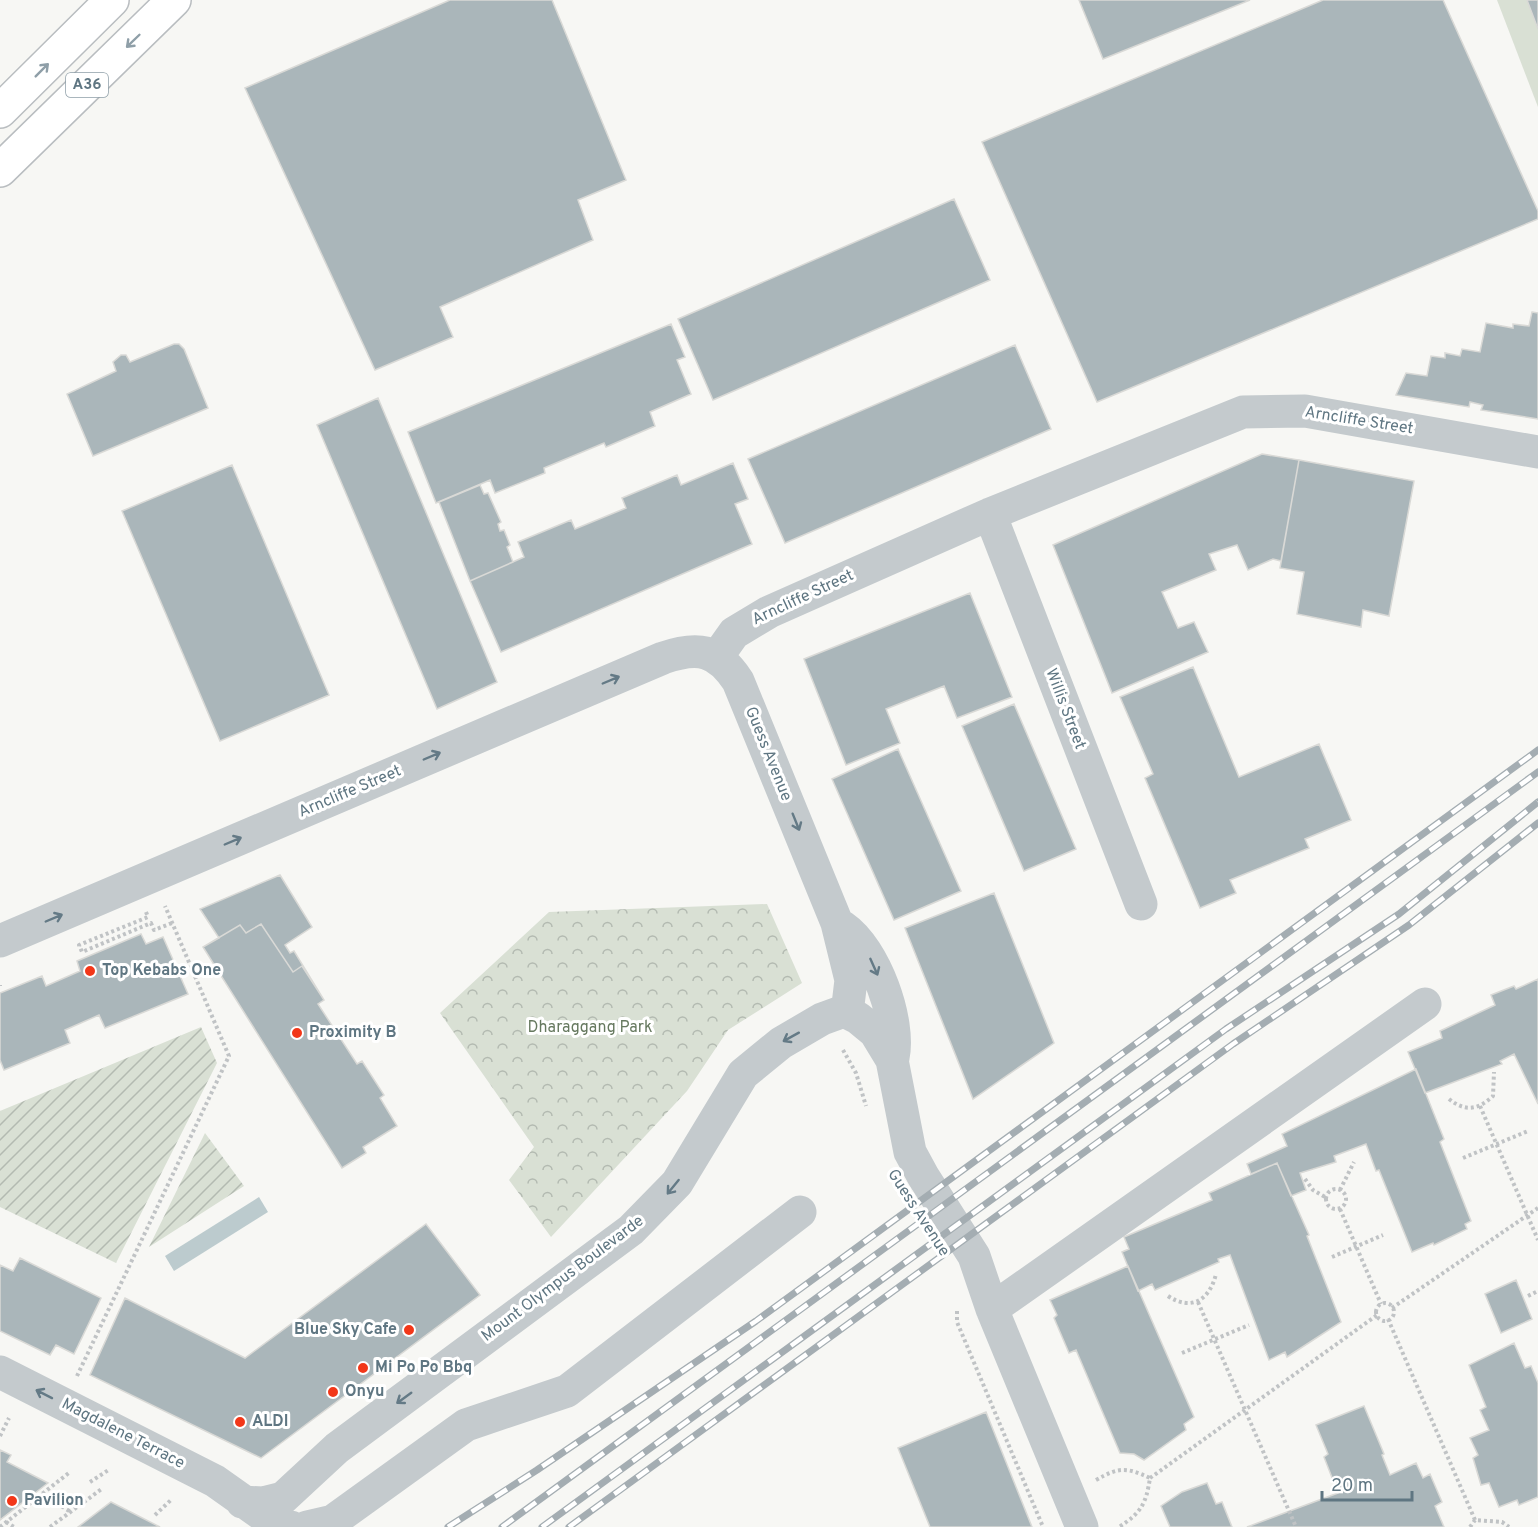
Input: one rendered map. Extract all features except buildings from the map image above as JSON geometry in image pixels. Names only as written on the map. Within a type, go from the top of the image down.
[{"type":"highway","name":"A36","points":[[0,111],[112,0]]},
{"type":"highway","name":"A36","points":[[0,171],[174,0]]},
{"type":"street","name":"Arncliffe Street","points":[[0,940],[663,658],[687,651],[717,657],[734,633],[769,612],[990,514],[1243,412],[1305,411],[1538,452]]},
{"type":"street","name":"Willis Street","points":[[990,514],[1141,904]]},
{"type":"street","name":"Guess Avenue","points":[[717,657],[738,681],[837,923],[851,980],[848,1005],[844,1011],[858,1017],[875,1032],[892,1060],[910,1152],[922,1176],[974,1256],[992,1308],[1082,1527]]},
{"type":"street","name":"Guess Avenue","points":[[837,923],[852,934],[867,952],[881,984],[896,1044],[892,1060]]},
{"type":"street","points":[[992,1308],[1425,1004]]},
{"type":"street","name":"Mount Olympus Boulevarde","points":[[287,1521],[337,1448],[631,1230],[677,1183],[743,1074],[781,1042],[844,1011]]},
{"type":"street","points":[[243,1515],[263,1503],[287,1521],[333,1521],[466,1425],[567,1391],[800,1212]]},
{"type":"street","name":"Magdalene Terrace","points":[[0,1372],[215,1482],[243,1515]]},
{"type":"path","points":[[76,1377],[229,1056],[164,904]]},
{"type":"path","points":[[146,911],[148,916],[79,945],[82,952],[151,924],[154,930],[172,923]]},
{"type":"path","points":[[839,1048],[846,1051],[856,1073],[869,1116]]},
{"type":"path","points":[[1449,1099],[1465,1109],[1480,1106],[1493,1096],[1494,1072]]},
{"type":"path","points":[[1480,1106],[1538,1240]]},
{"type":"path","points":[[1463,1158],[1528,1131]]},
{"type":"path","points":[[1340,1190],[1354,1162]]},
{"type":"path","points":[[1305,1179],[1313,1190],[1327,1198]]},
{"type":"path","points":[[1340,1190],[1331,1190],[1327,1198],[1328,1205],[1332,1209],[1340,1209]]},
{"type":"path","points":[[1340,1190],[1346,1198],[1340,1209]]},
{"type":"path","points":[[1392,1308],[1538,1208]]},
{"type":"path","points":[[1340,1209],[1381,1304]]},
{"type":"path","points":[[1332,1257],[1383,1235]]},
{"type":"path","points":[[1168,1296],[1188,1304],[1198,1302],[1208,1295],[1216,1274]]},
{"type":"path","points":[[1528,1296],[1538,1292]]},
{"type":"path","points":[[957,1301],[957,1322],[1043,1527]]},
{"type":"path","points":[[1198,1302],[1296,1527]]},
{"type":"path","points":[[1387,1303],[1392,1308],[1394,1313],[1388,1319],[1382,1320],[1377,1315],[1377,1308],[1381,1304],[1387,1303]]},
{"type":"path","points":[[1119,1527],[1131,1519],[1146,1502],[1149,1478],[1377,1315]]},
{"type":"path","points":[[1388,1319],[1475,1520]]},
{"type":"path","points":[[1182,1353],[1249,1325]]},
{"type":"path","points":[[0,1436],[9,1418]]},
{"type":"path","points":[[90,1482],[110,1468]]},
{"type":"path","points":[[1068,1496],[1114,1470],[1132,1470],[1149,1478]]},
{"type":"path","points":[[0,1527],[70,1472]]},
{"type":"path","points":[[50,1527],[103,1488]]},
{"type":"path","points":[[41,1494],[71,1512]]},
{"type":"path","points":[[156,1515],[172,1499]]},
{"type":"path","points":[[1470,1527],[1475,1520]]},
{"type":"path","points":[[1475,1520],[1502,1522],[1509,1527]]},
{"type":"path","points":[[6,1522],[14,1527]]},
{"type":"green space","points":[[1497,0],[1538,0],[1538,107]]},
{"type":"green space","name":"Dharaggang Park","points":[[767,904],[802,983],[728,1030],[687,1091],[551,1237],[509,1180],[534,1147],[440,1013],[549,912]]},
{"type":"green space","points":[[201,1027],[217,1063],[116,1263],[0,1207],[0,1111]]},
{"type":"green space","points":[[205,1133],[244,1186],[149,1247]]},
{"type":"shaded area","points":[[259,1197],[268,1212],[174,1271],[165,1256]]},
{"type":"railway","points":[[448,1527],[537,1470],[756,1321],[1538,750]]},
{"type":"railway","points":[[502,1527],[1538,772]]},
{"type":"railway","points":[[542,1527],[1226,1029],[1399,914],[1538,802]]},
{"type":"railway","points":[[569,1527],[1233,1044],[1409,925],[1538,823]]},
{"type":"place","name":"Top Kebabs One","points":[[90,971]]},
{"type":"place","name":"Proximity B","points":[[297,1033]]},
{"type":"place","name":"Blue Sky Cafe","points":[[409,1330]]},
{"type":"place","name":"Mi Po Po Bbq","points":[[363,1368]]},
{"type":"place","name":"Onyu","points":[[333,1392]]},
{"type":"place","name":"ALDI","points":[[240,1422]]},
{"type":"place","name":"Pavilion","points":[[12,1501]]}]
